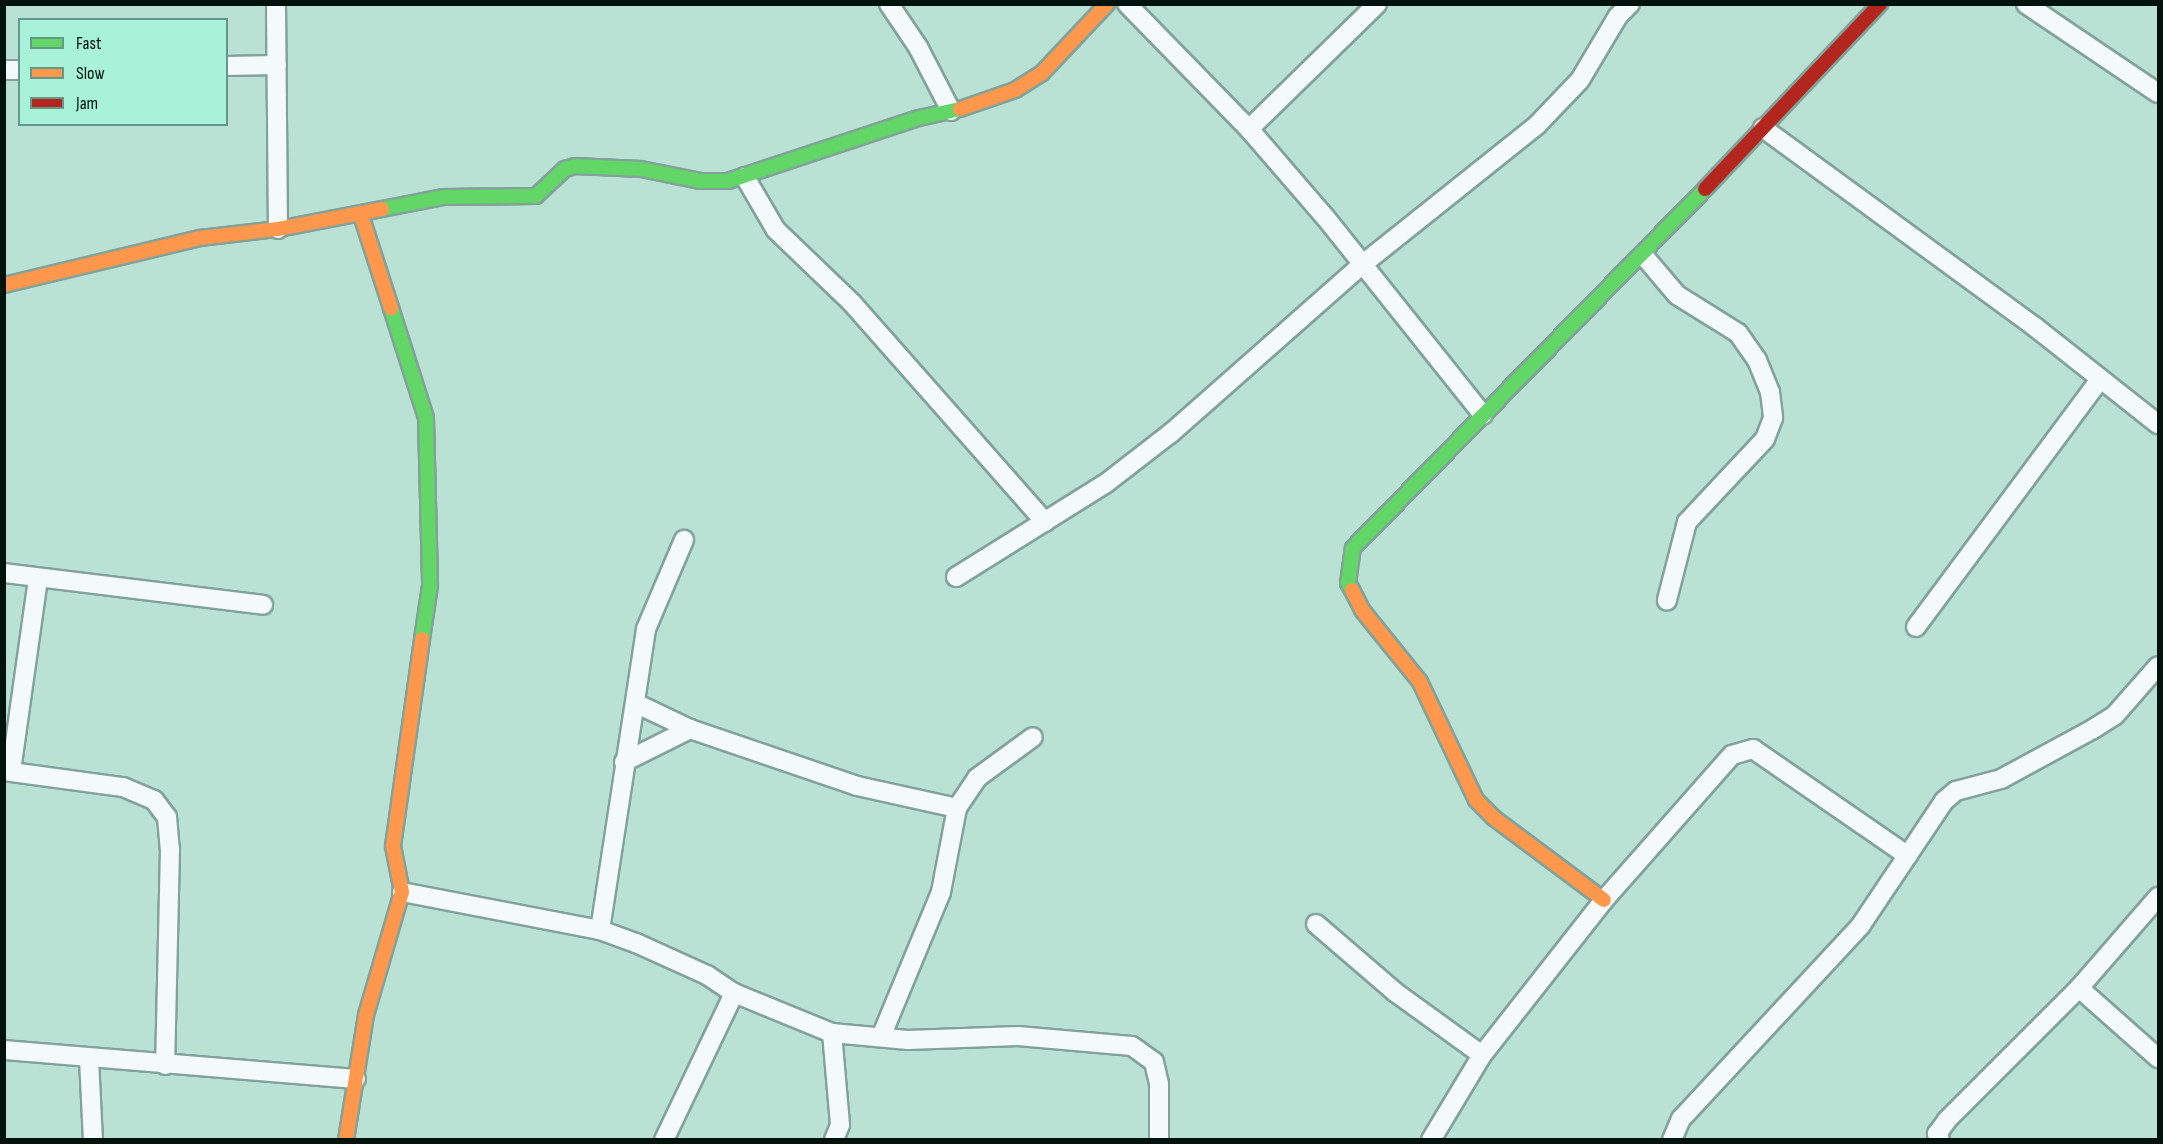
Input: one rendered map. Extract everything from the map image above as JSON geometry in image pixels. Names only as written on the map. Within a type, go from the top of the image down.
[{"type":"street","points":[[276,4],[278,229]]},
{"type":"street","points":[[889,4],[918,47],[951,111]]},
{"type":"street","points":[[4,285],[200,238],[278,229],[361,215],[443,197],[536,196],[565,170],[575,166],[641,170],[700,181],[745,177],[919,118],[951,111],[1015,90],[1042,73],[1107,4]]},
{"type":"street","points":[[1127,4],[1249,129],[1363,264],[1483,415]]},
{"type":"street","points":[[1249,129],[1377,4]]},
{"type":"street","points":[[956,577],[1105,484],[1171,433],[1363,264],[1537,125],[1581,80],[1618,16],[1630,4]]},
{"type":"street","points":[[1604,900],[1494,818],[1476,800],[1420,682],[1362,610],[1348,583],[1353,548],[1643,255],[1880,4]]},
{"type":"street","points":[[2026,4],[2158,93]]},
{"type":"street","points":[[228,66],[277,65]]},
{"type":"street","points":[[1763,128],[2035,327],[2099,381],[2158,424]]},
{"type":"street","points":[[745,177],[776,230],[852,303],[1045,522]]},
{"type":"street","points":[[346,1140],[366,1015],[402,892],[393,846],[430,586],[426,418],[361,215]]},
{"type":"street","points":[[1643,255],[1677,295],[1738,333],[1757,360],[1770,392],[1773,418],[1765,439],[1687,522],[1667,600]]},
{"type":"street","points":[[1916,627],[2099,381]]},
{"type":"street","points":[[600,930],[646,629],[684,540]]},
{"type":"street","points":[[4,573],[263,605]]},
{"type":"street","points":[[38,579],[8,771],[123,787],[154,800],[167,817],[170,849],[165,1065]]},
{"type":"street","points":[[1672,1140],[1681,1119],[1861,925],[1944,801],[1956,791],[2001,779],[2093,729],[2115,715],[2158,666]]},
{"type":"street","points":[[635,703],[690,729],[856,786],[957,808]]},
{"type":"street","points":[[624,762],[690,729]]},
{"type":"street","points":[[880,1037],[941,892],[957,808],[977,778],[1033,737]]},
{"type":"street","points":[[1431,1140],[1482,1054],[1604,900],[1732,755],[1745,749],[1753,749],[1908,856]]},
{"type":"street","points":[[402,892],[600,930],[707,975],[734,993],[832,1033],[880,1037],[1018,1036],[1132,1046],[1154,1062],[1159,1083],[1159,1140]]},
{"type":"street","points":[[1940,1140],[1937,1134],[1947,1120],[2079,988],[2158,897]]},
{"type":"street","points":[[1316,924],[1395,992],[1482,1054]]},
{"type":"street","points":[[2079,988],[2158,1058]]},
{"type":"street","points":[[664,1140],[734,993]]},
{"type":"street","points":[[832,1033],[840,1125],[834,1140]]},
{"type":"street","points":[[4,1050],[89,1059],[356,1079]]},
{"type":"street","points":[[89,1059],[93,1140]]},
{"type":"traffic: fast","points":[[382,209],[443,197],[536,196],[565,169],[575,166],[641,169],[700,181],[728,181],[919,118],[960,109]]},
{"type":"traffic: fast","points":[[1352,590],[1348,583],[1353,548],[1705,189]]},
{"type":"traffic: fast","points":[[391,308],[426,418],[430,586],[422,639]]},
{"type":"traffic: slow","points":[[960,109],[1015,90],[1042,73],[1107,4]]},
{"type":"traffic: slow","points":[[4,285],[200,238],[278,229],[382,209]]},
{"type":"traffic: slow","points":[[361,215],[391,308]]},
{"type":"traffic: slow","points":[[1352,590],[1362,610],[1420,682],[1476,800],[1494,818],[1604,900]]},
{"type":"traffic: slow","points":[[346,1140],[366,1015],[402,892],[393,846],[422,639]]},
{"type":"traffic: jam","points":[[1705,189],[1880,4]]}]
